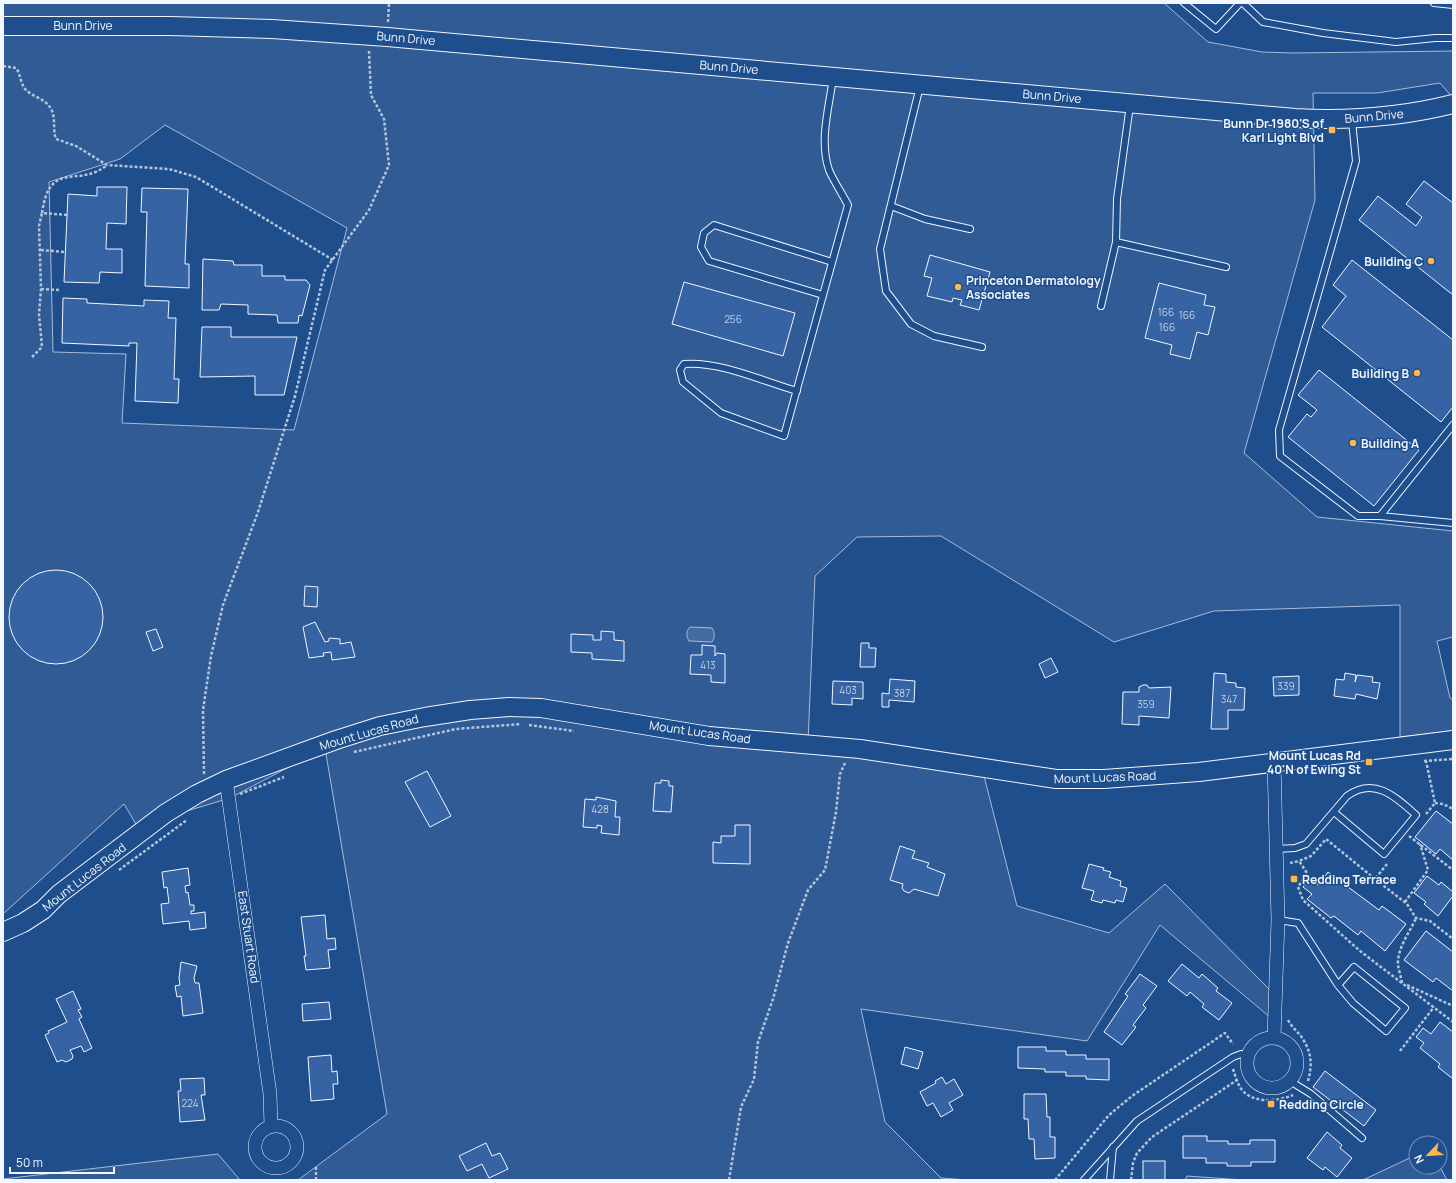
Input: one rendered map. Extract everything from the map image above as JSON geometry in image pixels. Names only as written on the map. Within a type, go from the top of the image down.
[{"type":"street","name":"Bunn Drive","points":[[3,26],[170,26],[272,29],[387,37],[1295,118],[1352,119],[1402,114],[1453,104]]},
{"type":"street","name":"Mount Lucas Road","points":[[3,932],[23,923],[43,910],[59,894],[166,813],[197,794],[226,780],[336,740],[380,726],[433,715],[470,710],[509,707],[559,711],[709,736],[860,749],[1056,780],[1104,779],[1168,774],[1453,740]]},
{"type":"street","points":[[1274,762],[1278,920],[1274,1037]]},
{"type":"street","name":"East Stuart Road","points":[[226,780],[230,798],[270,1094],[271,1126]]},
{"type":"street","points":[[1274,1037],[1283,1040],[1294,1050],[1297,1058],[1297,1068],[1290,1081],[1276,1087],[1259,1084],[1252,1078],[1248,1070],[1248,1055],[1256,1043],[1264,1039],[1274,1037]]},
{"type":"lane","points":[[1184,3],[1216,29],[1242,3],[1263,22],[1322,33],[1396,42],[1435,38],[1453,38]]},
{"type":"lane","points":[[1434,3],[1453,5]]},
{"type":"lane","points":[[796,391],[721,368],[702,364],[684,364],[680,370],[683,382],[720,413],[784,436],[848,206],[830,171],[825,154],[826,130],[833,76]]},
{"type":"lane","points":[[920,84],[880,249],[886,291],[911,324],[934,336],[982,347]]},
{"type":"lane","points":[[1101,306],[1116,242],[1117,199],[1130,103]]},
{"type":"lane","points":[[1352,119],[1356,161],[1279,430],[1280,456],[1358,516],[1380,516],[1453,523]]},
{"type":"lane","points":[[891,206],[925,219],[970,229]]},
{"type":"lane","points":[[823,295],[709,261],[701,247],[704,233],[714,225],[832,262]]},
{"type":"lane","points":[[1116,242],[1226,267]]},
{"type":"lane","points":[[1380,516],[1453,425]]},
{"type":"lane","points":[[1276,849],[1295,848],[1306,844],[1347,796],[1355,790],[1365,788],[1376,789],[1392,794],[1416,815],[1384,854],[1334,812]]},
{"type":"lane","points":[[1278,920],[1298,923],[1338,985],[1353,1003],[1386,1031],[1405,1008],[1354,967],[1338,985]]},
{"type":"lane","points":[[1084,1180],[1137,1121],[1234,1057],[1241,1054],[1248,1055]]},
{"type":"lane","points":[[1290,1081],[1311,1094],[1362,1138]]},
{"type":"lane","points":[[1110,1180],[1113,1147]]},
{"type":"path","points":[[206,778],[203,772],[203,710],[212,656],[223,605],[258,512],[295,396],[325,270],[369,210],[389,165],[384,119],[371,95],[368,48]]},
{"type":"path","points":[[3,66],[16,68],[20,73],[25,90],[49,106],[53,113],[54,133],[56,139],[76,146],[107,165],[170,168],[196,177],[333,260]]},
{"type":"path","points":[[32,358],[42,347],[39,314],[41,289],[41,250],[39,226],[46,194],[56,180],[97,171],[107,165]]},
{"type":"path","points":[[42,213],[67,215]]},
{"type":"path","points":[[41,250],[65,252]]},
{"type":"path","points":[[41,289],[59,290]]},
{"type":"path","points":[[348,754],[456,730],[526,724],[582,732]]},
{"type":"path","points":[[1421,761],[1453,759]]},
{"type":"path","points":[[729,1180],[741,1107],[754,1079],[758,1042],[773,999],[788,943],[808,890],[825,870],[836,812],[840,774],[846,762],[838,761]]},
{"type":"path","points":[[1426,761],[1435,803]]},
{"type":"path","points":[[230,798],[287,776]]},
{"type":"path","points":[[1435,803],[1443,804],[1453,809]]},
{"type":"path","points":[[1422,819],[1435,803]]},
{"type":"path","points":[[114,874],[188,819]]},
{"type":"path","points":[[1404,842],[1413,830]]},
{"type":"path","points":[[1409,836],[1453,870]]},
{"type":"path","points":[[1288,864],[1311,856],[1326,840],[1405,902],[1416,918],[1430,921],[1453,939]]},
{"type":"path","points":[[1405,902],[1428,870],[1420,844]]},
{"type":"path","points":[[1375,879],[1390,860]]},
{"type":"path","points":[[1299,861],[1307,873],[1298,887],[1303,900],[1360,951],[1453,1022]]},
{"type":"path","points":[[1402,984],[1398,964],[1400,950],[1416,918]]},
{"type":"path","points":[[1402,984],[1453,1006]]},
{"type":"path","points":[[1400,1051],[1434,1007]]},
{"type":"path","points":[[1287,1013],[1292,1028],[1304,1040],[1310,1054],[1312,1068],[1308,1081]]},
{"type":"path","points":[[1055,1180],[1109,1115],[1132,1096],[1225,1033],[1233,1044]]},
{"type":"path","points":[[1233,1068],[1240,1088],[1250,1097],[1270,1100],[1284,1099],[1292,1094]]},
{"type":"path","points":[[1131,1180],[1133,1163],[1137,1153],[1152,1137],[1237,1080]]},
{"type":"path","points":[[316,1167],[316,1180]]},
{"type":"shaded area","points":[[3,3],[1164,3],[1208,42],[1262,52],[1453,51],[1453,98],[1440,83],[1377,93],[1313,93],[1315,200],[1244,453],[1317,517],[1453,531],[1453,637],[1437,641],[1450,698],[1453,700],[1453,731],[1400,737],[1400,605],[1214,611],[1114,642],[941,536],[857,537],[815,576],[808,742],[982,768],[1017,906],[1109,933],[1165,884],[1271,991],[1271,1018],[1160,925],[1087,1041],[861,1009],[885,1122],[941,1178],[968,1180],[298,1180],[387,1114],[325,748],[230,798],[137,826],[124,804],[3,914]],"holes":[[[165,125],[347,228],[294,430],[122,423],[126,354],[53,352],[49,182],[120,159]]]},
{"type":"shaded area","points":[[690,627],[712,628],[714,638],[712,642],[689,641],[687,634]]},
{"type":"shaded area","points":[[218,1154],[240,1180],[3,1180],[3,1179]]},
{"type":"shaded area","points":[[1408,1159],[1408,1175],[1444,1175],[1447,1180],[1363,1180]]},
{"type":"shaded area","points":[[1187,1176],[1243,1180],[1185,1180]]},
{"type":"building","name":"Building C","points":[[1424,181],[1453,203],[1453,295],[1359,220],[1378,196],[1416,226],[1422,217],[1406,204]]},
{"type":"building","points":[[97,187],[127,187],[126,224],[107,223],[106,249],[122,249],[122,273],[100,272],[99,283],[64,282],[68,194],[97,196]]},
{"type":"building","points":[[142,188],[188,189],[185,264],[189,264],[189,288],[145,286],[147,212],[141,212]]},
{"type":"building","name":"Princeton Dermatology Associates","points":[[930,255],[990,272],[979,310],[960,305],[962,300],[953,298],[952,302],[927,296],[932,278],[924,276]]},
{"type":"building","points":[[203,259],[233,261],[234,265],[262,265],[262,276],[285,276],[285,280],[306,280],[310,285],[302,316],[299,315],[298,323],[278,323],[277,315],[248,314],[248,305],[221,304],[219,310],[202,310]]},
{"type":"building","name":"Building B","points":[[1352,260],[1453,340],[1453,407],[1441,422],[1322,327],[1346,296],[1333,285]]},
{"type":"building","points":[[684,282],[795,313],[783,356],[672,324]]},
{"type":"building","points":[[1159,283],[1206,295],[1204,305],[1215,307],[1208,335],[1197,332],[1190,359],[1170,354],[1172,345],[1145,338]]},
{"type":"building","points":[[63,298],[87,299],[87,303],[144,306],[144,300],[169,301],[168,318],[176,318],[174,379],[179,379],[178,403],[135,401],[137,343],[129,343],[129,346],[62,343]]},
{"type":"building","points":[[202,327],[231,327],[231,337],[297,337],[284,395],[255,395],[255,376],[200,377]]},
{"type":"building","name":"Building A","points":[[1319,370],[1419,450],[1374,506],[1288,437],[1307,414],[1311,417],[1317,410],[1298,395]]},
{"type":"building","points":[[56,570],[74,574],[89,584],[99,599],[103,617],[99,635],[89,650],[74,660],[56,664],[38,660],[23,650],[13,635],[9,617],[13,599],[23,584],[38,574]]},
{"type":"building","points":[[305,586],[318,587],[317,607],[304,606]]},
{"type":"building","points":[[315,622],[325,642],[329,641],[329,638],[340,639],[340,644],[351,642],[355,657],[332,660],[331,652],[323,653],[324,656],[309,658],[303,627]]},
{"type":"building","points":[[156,629],[163,647],[153,651],[146,632]]},
{"type":"building","points":[[601,631],[614,632],[614,640],[624,641],[624,661],[592,659],[592,653],[571,652],[571,634],[593,635],[593,640],[601,640]]},
{"type":"building","points":[[861,643],[869,643],[869,648],[876,648],[875,667],[860,667]]},
{"type":"building","points":[[702,645],[715,646],[715,656],[717,653],[725,654],[725,683],[711,682],[711,675],[690,674],[691,655],[702,655]]},
{"type":"building","points":[[1051,658],[1058,672],[1045,678],[1039,664]]},
{"type":"building","points":[[1214,673],[1226,674],[1226,682],[1236,683],[1236,687],[1245,688],[1244,710],[1228,710],[1228,729],[1211,729]]},
{"type":"building","points":[[1345,673],[1356,675],[1355,682],[1357,675],[1373,677],[1372,682],[1380,683],[1377,699],[1356,694],[1355,699],[1334,696],[1336,679],[1344,680]]},
{"type":"building","points":[[1299,676],[1299,695],[1274,696],[1273,677]]},
{"type":"building","points":[[890,679],[915,681],[914,702],[889,700],[889,707],[882,707],[882,693],[889,694]]},
{"type":"building","points":[[833,681],[863,682],[863,699],[852,698],[852,705],[832,704]]},
{"type":"building","points":[[1147,685],[1149,688],[1171,687],[1169,718],[1139,716],[1139,725],[1122,724],[1123,692],[1139,692],[1139,687]]},
{"type":"building","points":[[427,771],[451,816],[430,827],[405,782]]},
{"type":"building","points":[[661,780],[669,781],[669,786],[673,786],[671,812],[653,811],[655,783],[661,783]]},
{"type":"building","points":[[596,797],[616,801],[615,817],[620,817],[619,835],[601,833],[602,826],[597,825],[597,828],[583,827],[585,799],[596,800]]},
{"type":"building","points":[[1436,811],[1453,824],[1453,860],[1440,849],[1436,854],[1415,837]]},
{"type":"building","points":[[735,825],[750,825],[750,864],[713,863],[713,842],[721,843],[721,836],[735,836]]},
{"type":"building","points":[[900,846],[915,851],[912,858],[929,863],[927,867],[945,874],[938,896],[914,889],[909,893],[904,891],[902,888],[903,884],[890,880]]},
{"type":"building","points":[[1089,864],[1104,868],[1103,870],[1111,872],[1109,877],[1121,881],[1120,886],[1127,888],[1123,902],[1116,900],[1115,903],[1103,900],[1102,903],[1091,900],[1094,891],[1082,888]]},
{"type":"building","points":[[188,868],[190,885],[185,886],[186,893],[188,892],[190,905],[194,905],[194,911],[191,911],[191,914],[205,912],[206,928],[190,930],[189,921],[163,924],[161,904],[169,903],[167,887],[164,888],[162,872]]},
{"type":"building","points":[[1328,872],[1379,910],[1382,906],[1406,924],[1385,951],[1361,931],[1358,935],[1334,916],[1331,918],[1307,899],[1312,894],[1303,887],[1310,878],[1318,885]]},
{"type":"building","points":[[1427,876],[1439,885],[1441,882],[1453,892],[1453,896],[1438,916],[1424,904],[1426,902],[1414,893]]},
{"type":"building","points":[[325,915],[327,939],[335,938],[336,949],[328,950],[330,968],[306,970],[304,956],[306,956],[301,917]]},
{"type":"building","points":[[1426,931],[1453,952],[1453,991],[1436,978],[1433,982],[1404,960]]},
{"type":"building","points":[[181,962],[197,966],[194,978],[195,983],[199,983],[203,1013],[183,1016],[181,996],[177,997],[175,986],[180,985],[179,978]]},
{"type":"building","points":[[1182,964],[1199,978],[1202,974],[1218,988],[1216,991],[1232,1003],[1219,1020],[1202,1007],[1204,1004],[1190,992],[1187,996],[1168,981]]},
{"type":"building","points":[[1140,974],[1157,986],[1143,1005],[1146,1008],[1133,1025],[1136,1027],[1122,1045],[1104,1032],[1128,996],[1125,994]]},
{"type":"building","points":[[73,991],[81,1009],[78,1010],[82,1017],[79,1019],[92,1048],[84,1052],[81,1046],[70,1050],[73,1056],[72,1059],[66,1062],[62,1060],[57,1062],[45,1035],[49,1033],[48,1031],[67,1022],[56,999]]},
{"type":"building","points":[[329,1002],[331,1019],[303,1021],[302,1004]]},
{"type":"building","points":[[1440,1022],[1453,1032],[1453,1079],[1438,1067],[1440,1064],[1420,1048],[1424,1043],[1416,1037],[1423,1028],[1431,1034]]},
{"type":"building","points":[[905,1047],[923,1052],[918,1069],[901,1064]]},
{"type":"building","points":[[1018,1047],[1046,1047],[1046,1051],[1066,1051],[1066,1055],[1086,1055],[1086,1059],[1109,1059],[1109,1080],[1086,1079],[1086,1076],[1066,1076],[1066,1072],[1045,1072],[1045,1069],[1018,1068]]},
{"type":"building","points":[[331,1055],[332,1072],[337,1071],[338,1084],[333,1084],[334,1099],[311,1101],[308,1057]]},
{"type":"building","points":[[1325,1071],[1376,1110],[1364,1126],[1313,1087]]},
{"type":"building","points":[[942,1077],[946,1084],[954,1079],[963,1095],[949,1103],[953,1110],[941,1117],[933,1103],[927,1106],[920,1092],[936,1083],[935,1081]]},
{"type":"building","points":[[204,1078],[205,1095],[201,1095],[205,1120],[180,1122],[178,1091],[181,1091],[180,1079]]},
{"type":"building","points":[[1024,1094],[1046,1094],[1047,1117],[1050,1117],[1050,1137],[1055,1137],[1055,1158],[1035,1159],[1034,1139],[1029,1139],[1028,1119],[1024,1119]]},
{"type":"building","points":[[1327,1132],[1342,1145],[1340,1148],[1352,1158],[1337,1177],[1325,1167],[1323,1170],[1307,1158]]},
{"type":"building","points":[[1183,1136],[1207,1136],[1207,1141],[1228,1141],[1228,1144],[1250,1144],[1250,1140],[1275,1140],[1275,1162],[1251,1162],[1251,1166],[1227,1166],[1227,1163],[1206,1163],[1206,1158],[1183,1158]]},
{"type":"building","points":[[486,1143],[492,1156],[500,1153],[508,1169],[489,1178],[482,1164],[467,1171],[459,1156]]},
{"type":"building","points":[[1143,1161],[1165,1161],[1165,1180],[1143,1180]]},
{"type":"place","name":"Bunn Dr 1980'S of Karl Light Blvd","points":[[1332,130]]},
{"type":"place","name":"Building C","points":[[1431,261]]},
{"type":"place","name":"Princeton Dermatology Associates","points":[[958,287]]},
{"type":"place","name":"Building B","points":[[1417,373]]},
{"type":"place","name":"Building A","points":[[1353,443]]},
{"type":"place","name":"Mount Lucas Rd 40'N of Ewing St","points":[[1369,762]]},
{"type":"place","name":"Redding Terrace","points":[[1294,879]]},
{"type":"place","name":"Redding Circle","points":[[1271,1104]]}]
